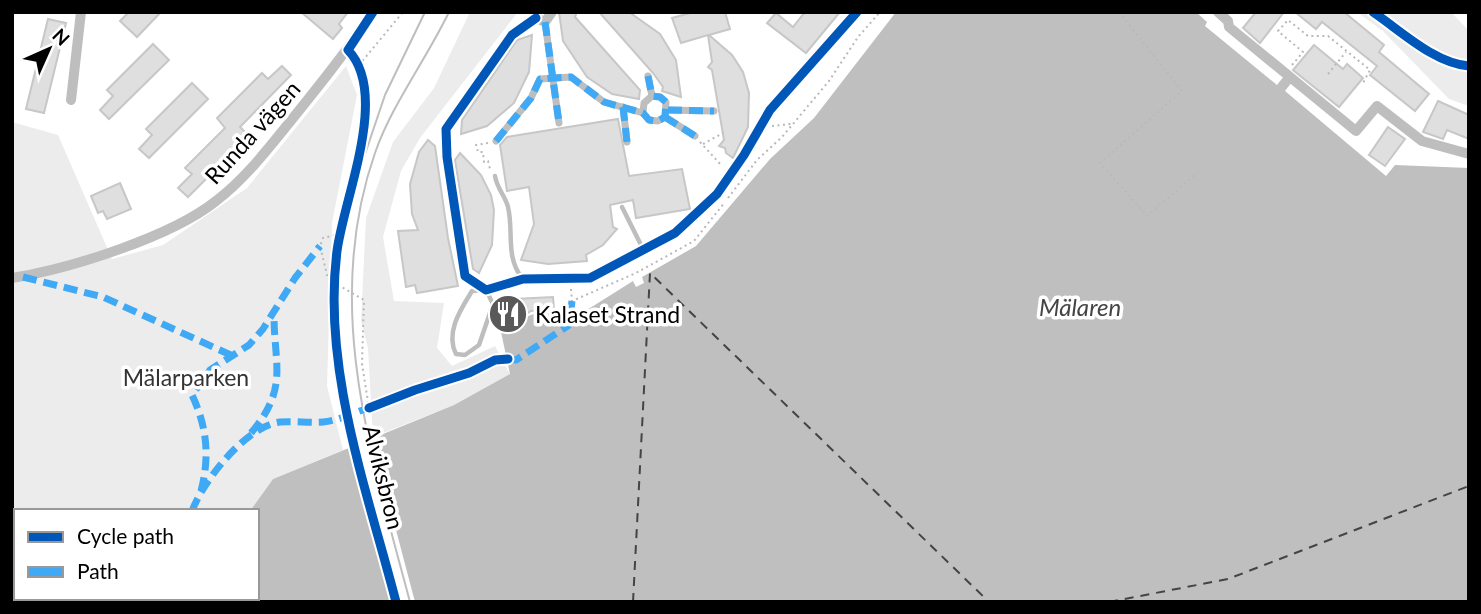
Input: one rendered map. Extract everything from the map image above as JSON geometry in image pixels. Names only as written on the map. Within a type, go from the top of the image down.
[{"type":"street","points":[[71,100],[81,12]]},
{"type":"street","name":"Runda vägen","points":[[12,278],[37,274],[157,236],[216,202],[258,161],[348,50],[373,12]]},
{"type":"street","points":[[552,12],[539,17],[512,35],[446,129],[447,157],[465,276],[486,290],[523,279],[590,278],[644,252],[675,233],[717,194],[770,110],[857,12]]},
{"type":"street","points":[[1218,12],[1228,21],[1229,27],[1356,131],[1377,106],[1422,141],[1469,154]]},
{"type":"street","points":[[539,17],[554,78],[559,123]]},
{"type":"street","points":[[648,76],[652,96]]},
{"type":"street","points":[[496,141],[531,98],[540,79],[571,77],[604,102],[643,113],[649,120],[658,121],[666,113],[714,111]]},
{"type":"street","points":[[643,113],[644,103],[652,96],[660,97],[666,113],[695,136]]},
{"type":"street","points":[[623,107],[627,142]]},
{"type":"lane","points":[[493,176],[496,190],[507,203],[514,268],[523,279]]},
{"type":"lane","points":[[622,207],[644,252]]},
{"type":"lane","points":[[486,290],[493,304],[478,345],[465,355],[456,354],[452,346],[456,317],[472,291],[486,290]]},
{"type":"path","points":[[348,50],[360,70],[402,12]]},
{"type":"path","points":[[1119,12],[1120,17],[1182,91],[1100,163],[1147,216],[1197,173]]},
{"type":"path","points":[[1285,73],[1303,52],[1278,31],[1287,20],[1308,36],[1328,36],[1370,70],[1363,83]]},
{"type":"path","points":[[1328,74],[1346,51]]},
{"type":"path","points":[[702,144],[723,133]]},
{"type":"path","points":[[695,136],[730,175]]},
{"type":"path","points":[[493,176],[488,161],[484,162],[482,152],[478,152],[476,145],[496,141]]},
{"type":"path","points":[[343,222],[339,239],[323,239],[322,258],[328,279],[364,300],[362,364],[369,408],[382,404]]},
{"type":"path","points":[[336,301],[337,265]]},
{"type":"green space","points":[[470,12],[518,12],[420,138],[401,171],[383,237],[394,301],[444,303],[437,348],[452,366],[495,346],[510,374],[454,405],[373,437],[368,348],[361,321],[366,218],[393,142],[434,88]]},
{"type":"green space","points":[[1357,12],[1451,12],[1469,31],[1469,106],[1449,99],[1383,31]]},
{"type":"green space","name":"Mälarparken","points":[[346,66],[357,95],[332,223],[327,386],[343,450],[273,479],[251,509],[14,509],[14,600],[215,600],[214,602],[12,602],[12,122],[58,135],[112,259],[163,245],[247,188]]},
{"type":"water","name":"Mälaren","points":[[896,12],[1196,12],[1207,22],[1205,26],[1277,85],[1284,76],[1292,82],[1285,91],[1386,176],[1395,165],[1469,168],[1469,602],[214,602],[259,600],[259,509],[251,509],[273,479],[454,405],[510,374],[501,332],[534,314],[551,313],[571,320],[633,281],[636,287],[644,283],[642,277],[696,246],[770,159],[814,118]]},
{"type":"pier","points":[[373,434],[415,602],[392,602],[358,473],[351,443]]},
{"type":"building","points":[[129,12],[161,12],[137,37],[120,21]]},
{"type":"building","points":[[301,12],[348,12],[339,24],[342,28],[333,39]]},
{"type":"building","points":[[559,12],[577,12],[575,17],[640,90],[639,99],[612,94],[587,77],[563,41]]},
{"type":"building","points":[[599,12],[629,12],[660,34],[676,60],[681,97],[662,91],[663,87],[653,73]]},
{"type":"building","points":[[694,12],[725,12],[730,29],[709,35],[732,55],[743,72],[749,93],[748,127],[733,158],[726,153],[725,148],[719,146],[724,140],[712,70],[708,67],[712,62],[708,35],[681,43],[672,18]]},
{"type":"building","points":[[805,12],[840,12],[806,53],[767,23],[776,13],[793,27]]},
{"type":"building","points":[[1256,12],[1284,12],[1260,43],[1243,28]]},
{"type":"building","points":[[1295,12],[1344,12],[1384,45],[1379,52],[1429,94],[1415,111],[1370,75],[1377,66],[1322,22],[1316,29]]},
{"type":"building","points":[[48,19],[66,23],[44,113],[26,109]]},
{"type":"building","points":[[532,35],[529,72],[514,103],[487,126],[461,134],[462,120],[517,40]]},
{"type":"building","points":[[153,44],[169,60],[109,119],[100,110],[113,96],[107,90]]},
{"type":"building","points":[[1314,45],[1343,69],[1347,64],[1363,78],[1339,107],[1293,70]]},
{"type":"building","points":[[282,66],[291,75],[240,127],[249,136],[188,197],[178,188],[192,174],[185,168],[225,128],[217,118],[262,73],[268,79]]},
{"type":"building","points":[[192,83],[208,99],[149,158],[139,149],[152,135],[146,129]]},
{"type":"building","points":[[1438,101],[1469,115],[1469,139],[1447,130],[1443,139],[1423,132]]},
{"type":"building","points":[[618,119],[629,176],[682,169],[690,209],[636,218],[633,200],[610,205],[613,227],[617,229],[603,245],[586,255],[587,261],[548,264],[521,260],[534,224],[529,187],[507,191],[500,145],[507,137]]},
{"type":"building","points":[[1388,127],[1405,139],[1385,166],[1369,155]]},
{"type":"building","points":[[428,140],[435,146],[458,286],[417,293],[415,285],[406,287],[398,231],[418,230],[412,214],[410,184],[419,152]]},
{"type":"building","points":[[460,153],[481,175],[491,195],[494,210],[492,245],[479,273],[473,269],[457,173],[455,160]]},
{"type":"building","points":[[120,183],[131,209],[107,219],[103,211],[98,213],[91,196]]},
{"type":"building","points":[[553,297],[554,309],[531,311],[503,329],[494,315],[496,310],[514,299]]},
{"type":"ferry route","points":[[633,602],[650,273],[989,602]]},
{"type":"ferry route","points":[[1109,602],[1228,579],[1469,486]]},
{"type":"tram line","points":[[364,157],[385,95],[425,12]]},
{"type":"tram line","points":[[410,602],[381,491],[358,379],[352,323],[353,266],[360,210],[375,153],[391,117],[449,12]]},
{"type":"marked path","points":[[545,22],[559,123]]},
{"type":"marked path","points":[[648,76],[652,96]]},
{"type":"marked path","points":[[496,141],[531,98],[540,79],[571,77],[604,102],[643,113],[649,120],[658,121],[665,117],[666,102],[660,97],[652,96]]},
{"type":"marked path","points":[[623,107],[627,142]]},
{"type":"marked path","points":[[668,110],[714,111]]},
{"type":"marked path","points":[[665,117],[695,136]]},
{"type":"marked path","points":[[201,491],[206,442],[192,395],[210,370],[249,345],[263,329],[295,278],[320,246]]},
{"type":"marked path","points":[[23,277],[103,297],[233,356]]},
{"type":"marked path","points":[[508,359],[516,360],[569,325],[572,301]]},
{"type":"marked path","points":[[251,433],[271,403],[275,389],[277,362],[274,315]]},
{"type":"marked path","points":[[193,509],[206,485],[227,457],[253,433],[280,422],[329,421],[369,408]]},
{"type":"marked path","points":[[142,602],[146,600]]},
{"type":"cycle path","name":"Alviksbron","points":[[373,12],[348,50],[360,69],[365,92],[365,119],[337,251],[334,295],[341,384],[350,429],[396,602]]},
{"type":"cycle path","points":[[536,18],[512,35],[446,129],[447,157],[465,276],[486,290],[523,279],[590,278],[675,233],[717,194],[770,110],[857,12]]},
{"type":"cycle path","points":[[1373,12],[1431,53],[1456,64],[1469,66]]},
{"type":"cycle path","points":[[369,408],[469,373],[495,360],[508,359]]},
{"type":"place","name":"Kalaset Strand","points":[[508,314]]}]
